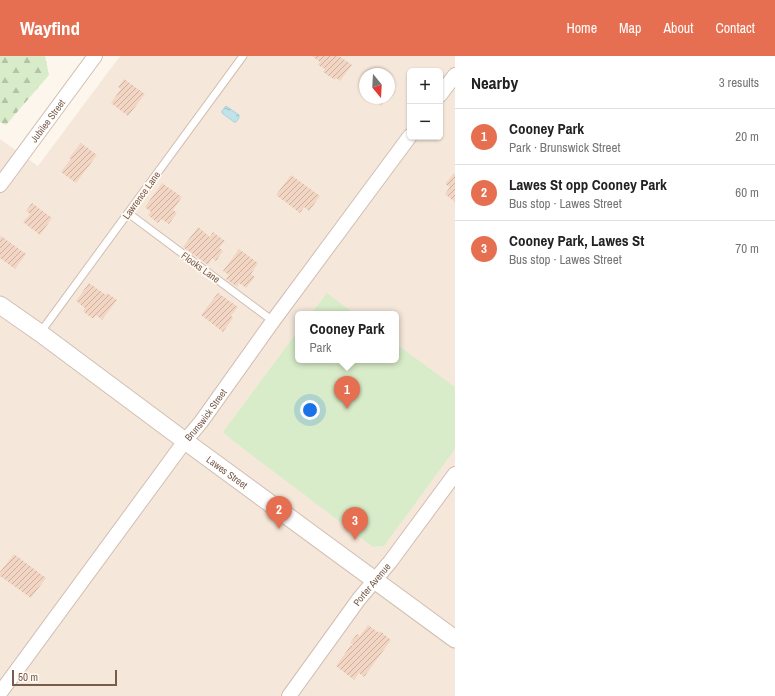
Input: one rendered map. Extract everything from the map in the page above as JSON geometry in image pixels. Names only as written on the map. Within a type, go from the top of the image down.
[{"type":"street","name":"Jubilee Street","points":[[0,185],[95,56]]},
{"type":"street","points":[[443,92],[455,75]]},
{"type":"street","name":"Brunswick Street","points":[[0,693],[185,441],[201,422],[273,321],[407,140]]},
{"type":"street","name":"Lawes Street","points":[[2,311],[40,333],[455,639]]},
{"type":"street","name":"Porter Avenue","points":[[289,696],[359,599],[395,555],[455,474]]},
{"type":"lane","name":"Lawrence Lane","points":[[40,333],[243,56]]},
{"type":"lane","name":"Flooks Lane","points":[[128,213],[273,321]]},
{"type":"shaded area","points":[[120,56],[455,56],[455,696],[0,696],[0,139],[38,166]]},
{"type":"green space","points":[[0,56],[45,56],[49,75],[6,125],[0,122]]},
{"type":"green space","points":[[327,293],[351,311],[313,311]]},
{"type":"green space","points":[[295,335],[295,363],[399,363],[399,346],[455,387],[455,449],[384,546],[373,547],[223,432]]},
{"type":"water","points":[[226,106],[239,115],[236,122],[222,113]]},
{"type":"building","points":[[312,56],[339,56],[352,65],[340,81],[336,78],[335,80],[323,72],[325,69],[318,65],[320,62]]},
{"type":"building","points":[[124,79],[145,94],[128,116],[111,103],[121,89],[118,87]]},
{"type":"building","points":[[81,143],[97,155],[76,183],[61,172],[71,159],[69,158]]},
{"type":"building","points":[[454,173],[455,202],[445,194],[450,187],[445,184]]},
{"type":"building","points":[[291,175],[320,196],[309,211],[304,207],[300,213],[276,195]]},
{"type":"building","points":[[162,183],[182,197],[173,210],[177,213],[169,224],[161,219],[158,223],[148,215],[151,212],[145,207]]},
{"type":"building","points":[[32,203],[52,218],[40,235],[23,222],[30,214],[26,211]]},
{"type":"building","points":[[198,227],[210,237],[213,232],[225,241],[219,248],[223,251],[216,261],[212,258],[208,265],[183,247]]},
{"type":"building","points":[[1,236],[26,254],[15,269],[0,258]]},
{"type":"building","points":[[239,249],[258,263],[251,274],[255,277],[246,288],[239,283],[237,287],[226,279],[229,275],[223,271]]},
{"type":"building","points":[[89,283],[106,295],[107,293],[117,300],[102,320],[96,315],[93,319],[83,311],[85,308],[76,301]]},
{"type":"building","points":[[218,293],[238,307],[231,316],[233,318],[223,332],[201,315]]},
{"type":"building","points":[[14,554],[46,578],[31,598],[0,576],[0,572]]},
{"type":"building","points":[[368,625],[379,633],[380,631],[391,640],[364,677],[359,673],[354,680],[336,666],[351,645],[353,645],[350,643],[357,634],[360,636]]},
{"type":"place","name":"Cooney Park","points":[[347,409]]},
{"type":"place","name":"Lawes St opp Cooney Park","points":[[279,529]]},
{"type":"place","name":"Cooney Park, Lawes St","points":[[355,540]]}]
